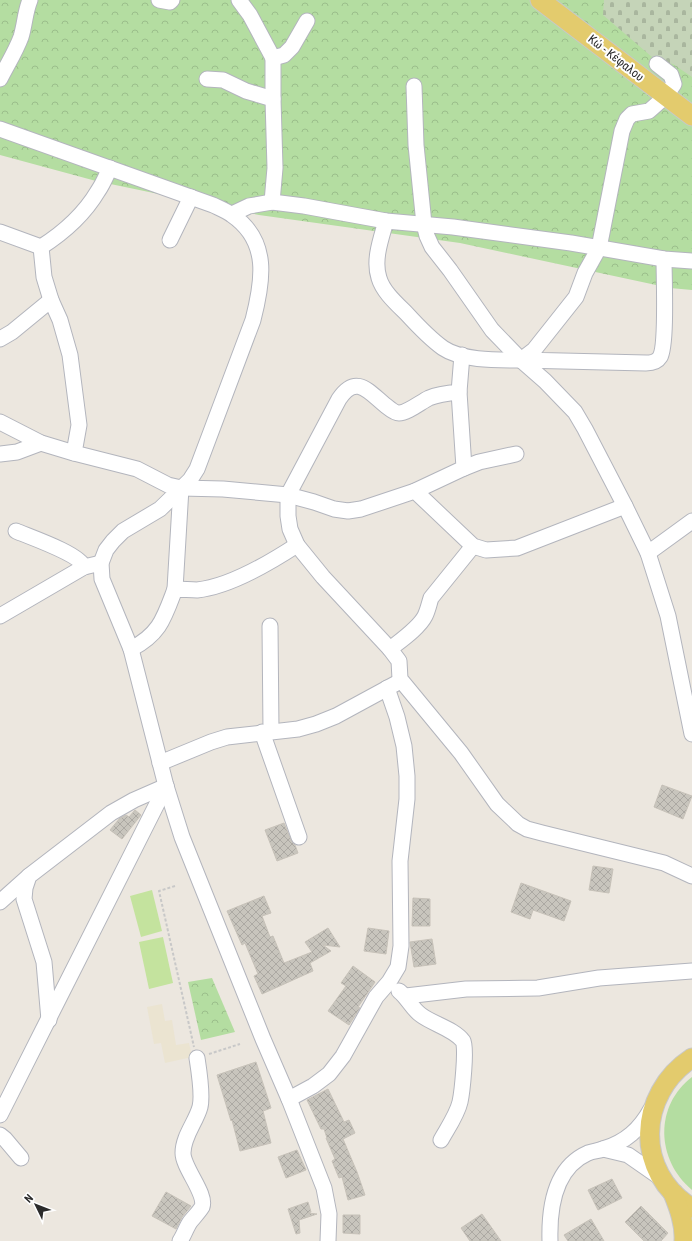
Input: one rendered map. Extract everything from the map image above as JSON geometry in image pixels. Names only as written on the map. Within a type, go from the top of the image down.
[{"type":"main road","name":"Κώ - Κέφαλου","points":[[540,0],[692,116]]},
{"type":"main road","points":[[692,1058],[669,1077],[661,1089],[654,1103],[649,1124],[652,1157],[661,1178],[673,1193],[692,1208]]},
{"type":"main road","points":[[673,1193],[683,1223],[684,1241]]},
{"type":"street","points":[[0,79],[21,38],[25,24],[26,10],[30,0]]},
{"type":"street","points":[[159,0],[170,2],[172,0]]},
{"type":"street","points":[[240,0],[250,15],[273,58],[275,168],[272,202]]},
{"type":"street","points":[[273,58],[284,55],[292,47],[307,21]]},
{"type":"street","points":[[521,360],[534,350],[576,297],[585,273],[599,248],[622,131],[627,119],[632,114],[648,111],[666,96],[674,84],[671,75],[657,64]]},
{"type":"street","points":[[207,79],[223,80],[246,91],[273,100]]},
{"type":"street","points":[[414,86],[416,145],[424,224],[427,236],[432,247],[492,330],[575,412],[585,429],[648,553],[668,616],[690,716],[692,734]]},
{"type":"street","points":[[0,129],[213,205],[232,214],[245,225],[255,241],[260,256],[262,272],[259,297],[253,320],[197,469],[190,480],[160,510],[123,531],[112,541],[106,550],[101,563],[102,579],[131,649],[166,786],[182,837],[263,1039],[290,1099],[324,1188],[329,1214],[328,1241]]},
{"type":"street","points":[[41,247],[57,236],[85,208],[98,191],[110,168]]},
{"type":"street","points":[[170,240],[191,197]]},
{"type":"street","points":[[232,214],[250,206],[272,202],[389,221],[424,224],[599,248],[664,259],[692,261]]},
{"type":"street","points":[[389,221],[407,229],[432,247]]},
{"type":"street","points":[[389,221],[378,253],[377,269],[379,279],[385,290],[426,334],[444,349],[462,355],[491,360],[646,363],[656,361],[660,356],[663,342],[664,259]]},
{"type":"street","points":[[0,232],[41,247]]},
{"type":"street","points":[[41,247],[44,277],[51,300],[60,320],[70,355],[79,425],[74,453]]},
{"type":"street","points":[[0,339],[12,332],[51,300]]},
{"type":"street","points":[[462,355],[459,392],[464,468]]},
{"type":"street","points":[[459,392],[443,394],[430,398],[406,411],[398,413],[391,410],[369,391],[360,387],[352,386],[345,390],[288,495],[288,516],[290,529],[297,545],[323,577],[390,649],[399,661],[400,679],[461,753],[497,804],[518,824],[527,829],[664,863],[692,876]]},
{"type":"street","points":[[0,422],[41,443],[137,469],[168,485],[181,488],[223,489],[288,495],[334,509],[348,511],[361,509],[415,491],[479,462],[516,454]]},
{"type":"street","points":[[0,454],[17,452],[41,443]]},
{"type":"street","points":[[131,649],[143,643],[152,636],[158,628],[176,589],[181,488]]},
{"type":"street","points":[[415,491],[473,546],[486,550],[517,548],[625,506]]},
{"type":"street","points":[[648,553],[692,521]]},
{"type":"street","points":[[16,531],[78,558],[84,567]]},
{"type":"street","points":[[176,589],[198,590],[224,583],[258,568],[297,545]]},
{"type":"street","points":[[390,649],[421,622],[426,615],[427,606],[431,598],[473,546]]},
{"type":"street","points":[[0,616],[84,567],[101,563]]},
{"type":"street","points":[[270,626],[267,732],[299,837]]},
{"type":"street","points":[[160,763],[227,737],[298,729],[316,724],[336,716],[394,685],[400,679]]},
{"type":"street","points":[[290,1099],[313,1086],[329,1074],[343,1056],[376,997],[389,982],[398,967],[401,946],[400,861],[407,800],[407,776],[404,746],[388,688]]},
{"type":"street","points":[[0,902],[29,876],[111,813],[134,800],[166,786]]},
{"type":"street","points":[[0,1115],[166,786]]},
{"type":"street","points":[[29,876],[25,888],[24,899],[44,962],[49,1020]]},
{"type":"street","points":[[406,996],[466,989],[538,988],[599,978],[692,971]]},
{"type":"street","points":[[389,982],[406,996],[412,1006],[421,1015],[459,1037],[464,1043],[466,1052],[460,1103],[441,1140]]},
{"type":"street","points":[[180,1241],[189,1223],[202,1207],[202,1199],[192,1175],[184,1163],[183,1152],[185,1141],[200,1109],[201,1100],[197,1058]]},
{"type":"street","points":[[550,1241],[550,1211],[558,1184],[565,1173],[576,1160],[587,1153],[603,1149],[633,1134],[645,1121],[654,1103]]},
{"type":"street","points":[[0,1135],[6,1139],[21,1158]]},
{"type":"street","points":[[603,1149],[628,1155],[661,1178]]},
{"type":"path","points":[[175,886],[159,891],[197,1058],[240,1044]]},
{"type":"shaded area","points":[[162,1004],[165,1021],[172,1020],[176,1045],[189,1043],[192,1057],[165,1063],[161,1043],[154,1044],[147,1007]]},
{"type":"green space","points":[[0,0],[692,0],[692,290],[670,288],[460,243],[259,215],[96,181],[0,155]]},
{"type":"green space","points":[[604,0],[692,0],[692,77],[673,64],[652,57],[603,15]]},
{"type":"green space","points":[[152,890],[162,931],[141,937],[130,896]]},
{"type":"green space","points":[[163,937],[173,983],[149,989],[139,942]]},
{"type":"green space","points":[[212,978],[235,1032],[201,1040],[188,982]]},
{"type":"green space","points":[[692,1077],[692,1190],[680,1178],[671,1164],[666,1149],[664,1133],[666,1118],[671,1103],[680,1089]]},
{"type":"building","points":[[662,785],[692,796],[683,819],[654,807]]},
{"type":"building","points":[[135,810],[141,815],[122,839],[110,830],[120,818],[126,815],[129,817]]},
{"type":"building","points":[[284,823],[298,853],[277,861],[265,830]]},
{"type":"building","points":[[593,866],[613,869],[609,893],[589,890]]},
{"type":"building","points":[[521,883],[571,901],[564,921],[533,910],[530,919],[511,912]]},
{"type":"building","points":[[264,896],[271,913],[262,916],[270,937],[273,936],[284,963],[312,952],[305,942],[328,928],[340,947],[323,945],[331,951],[310,963],[313,971],[262,994],[254,976],[258,974],[245,943],[242,945],[227,911]]},
{"type":"building","points":[[413,898],[430,899],[430,926],[412,926]]},
{"type":"building","points":[[368,928],[389,931],[386,954],[364,951]]},
{"type":"building","points":[[432,939],[436,964],[414,967],[410,942]]},
{"type":"building","points":[[353,966],[375,982],[358,1007],[360,1008],[349,1025],[328,1011],[346,986],[341,983]]},
{"type":"building","points":[[256,1062],[271,1108],[263,1111],[271,1143],[240,1151],[232,1120],[231,1121],[217,1075]]},
{"type":"building","points":[[328,1089],[344,1122],[349,1120],[355,1133],[343,1139],[365,1195],[348,1200],[342,1177],[339,1178],[332,1161],[335,1159],[326,1138],[324,1129],[321,1129],[307,1100]]},
{"type":"building","points":[[297,1150],[306,1170],[286,1178],[278,1157]]},
{"type":"building","points":[[612,1179],[622,1198],[598,1210],[588,1190]]},
{"type":"building","points":[[166,1192],[191,1206],[182,1217],[176,1229],[152,1216]]},
{"type":"building","points":[[308,1202],[311,1212],[308,1213],[317,1214],[299,1220],[300,1233],[296,1234],[288,1209]]},
{"type":"building","points":[[641,1206],[668,1233],[661,1241],[644,1241],[625,1222]]},
{"type":"building","points":[[482,1214],[501,1241],[470,1241],[461,1228]]},
{"type":"building","points":[[343,1215],[360,1215],[360,1234],[343,1233]]},
{"type":"building","points":[[591,1219],[604,1241],[568,1241],[564,1235]]}]
